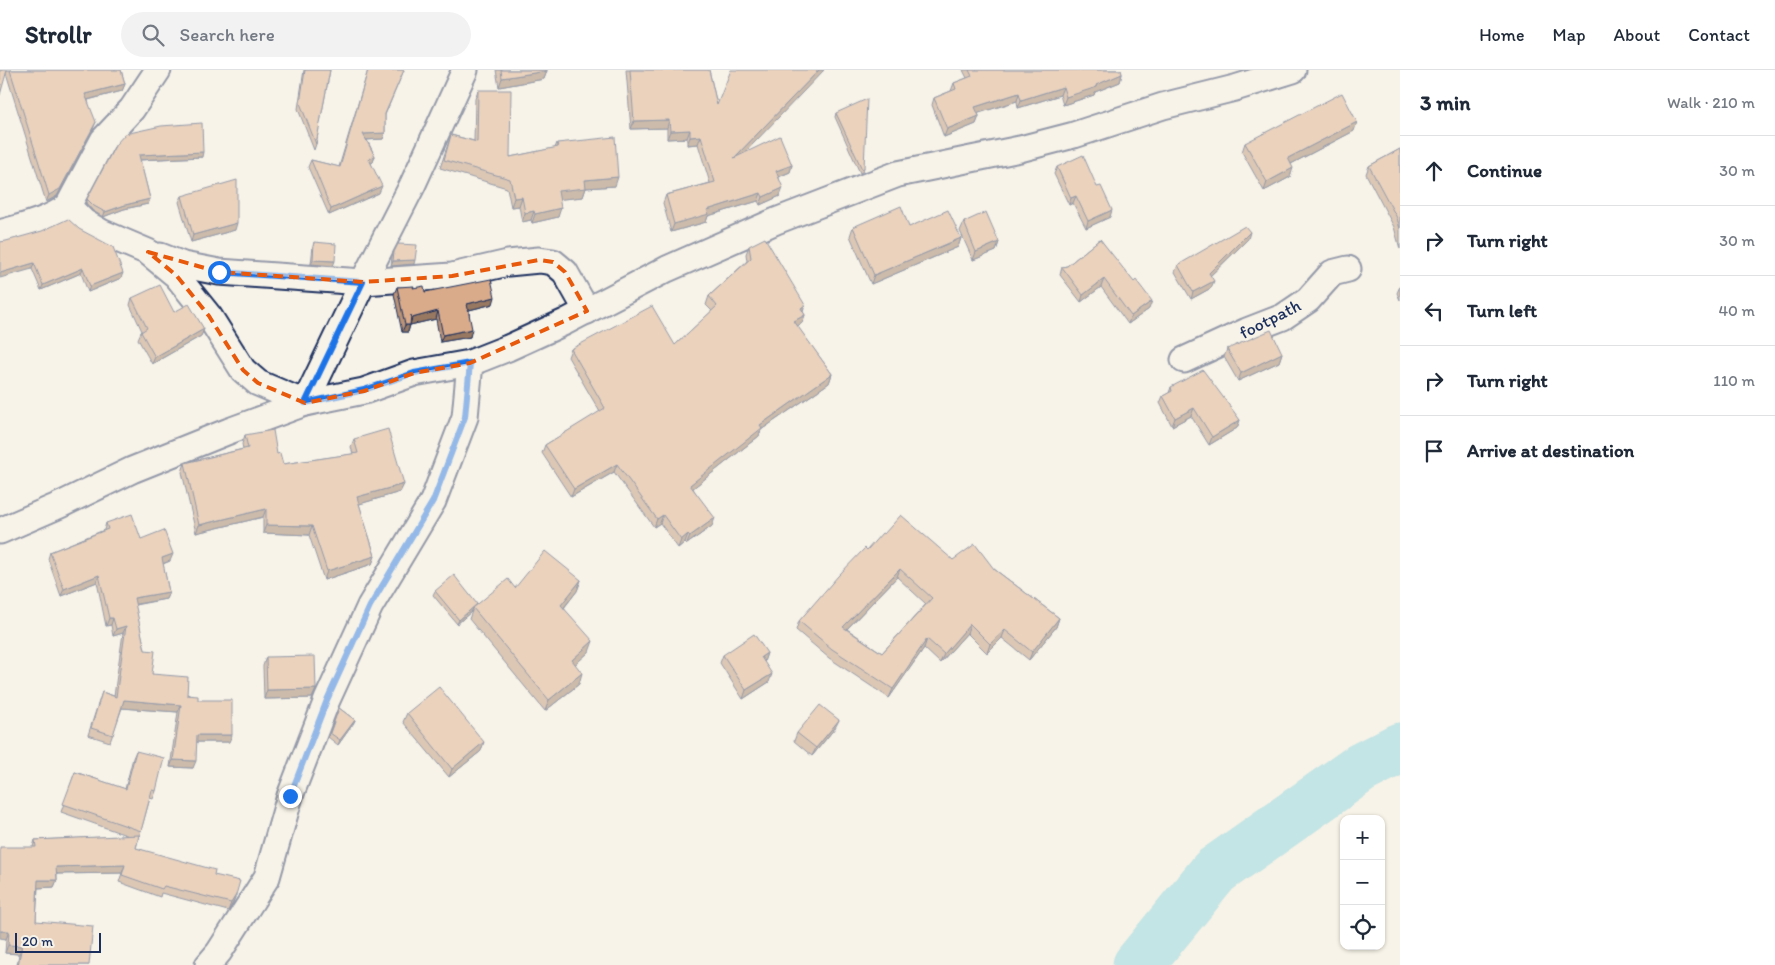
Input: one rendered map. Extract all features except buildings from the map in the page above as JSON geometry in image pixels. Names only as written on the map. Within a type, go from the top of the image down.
[{"type":"street","points":[[0,233],[48,218],[68,206],[103,140],[132,108],[158,70]]},
{"type":"street","points":[[305,403],[412,186],[465,70]]},
{"type":"street","points":[[0,531],[60,505],[132,470],[305,403],[364,390],[414,373],[470,363],[534,338],[667,269],[767,225],[898,174],[1065,137],[1163,106],[1235,88],[1293,70]]},
{"type":"street","points":[[68,206],[84,222],[96,229],[148,252],[184,264],[219,272],[363,282],[452,276],[508,263],[539,260],[553,262],[565,272],[587,311]]},
{"type":"street","points":[[148,252],[176,275],[209,316],[243,370],[258,383],[305,403]]},
{"type":"street","name":"footpath","points":[[1184,360],[1247,331],[1283,317],[1308,300],[1332,273],[1348,269]]},
{"type":"street","points":[[208,965],[219,952],[267,877],[290,796],[327,700],[370,606],[433,501],[465,417],[470,363]]},
{"type":"highlighted area","points":[[148,252],[219,272],[363,282],[452,276],[539,260],[553,262],[565,272],[587,311],[470,363],[414,373],[364,391],[305,403],[258,383],[243,370],[209,316],[176,275]]},
{"type":"waterway","points":[[1138,965],[1215,871],[1361,768],[1400,748]]},
{"type":"route","points":[[219,272],[363,282],[305,403],[364,390],[414,373],[470,363],[465,417],[433,501],[370,606],[327,700],[290,796]]}]
